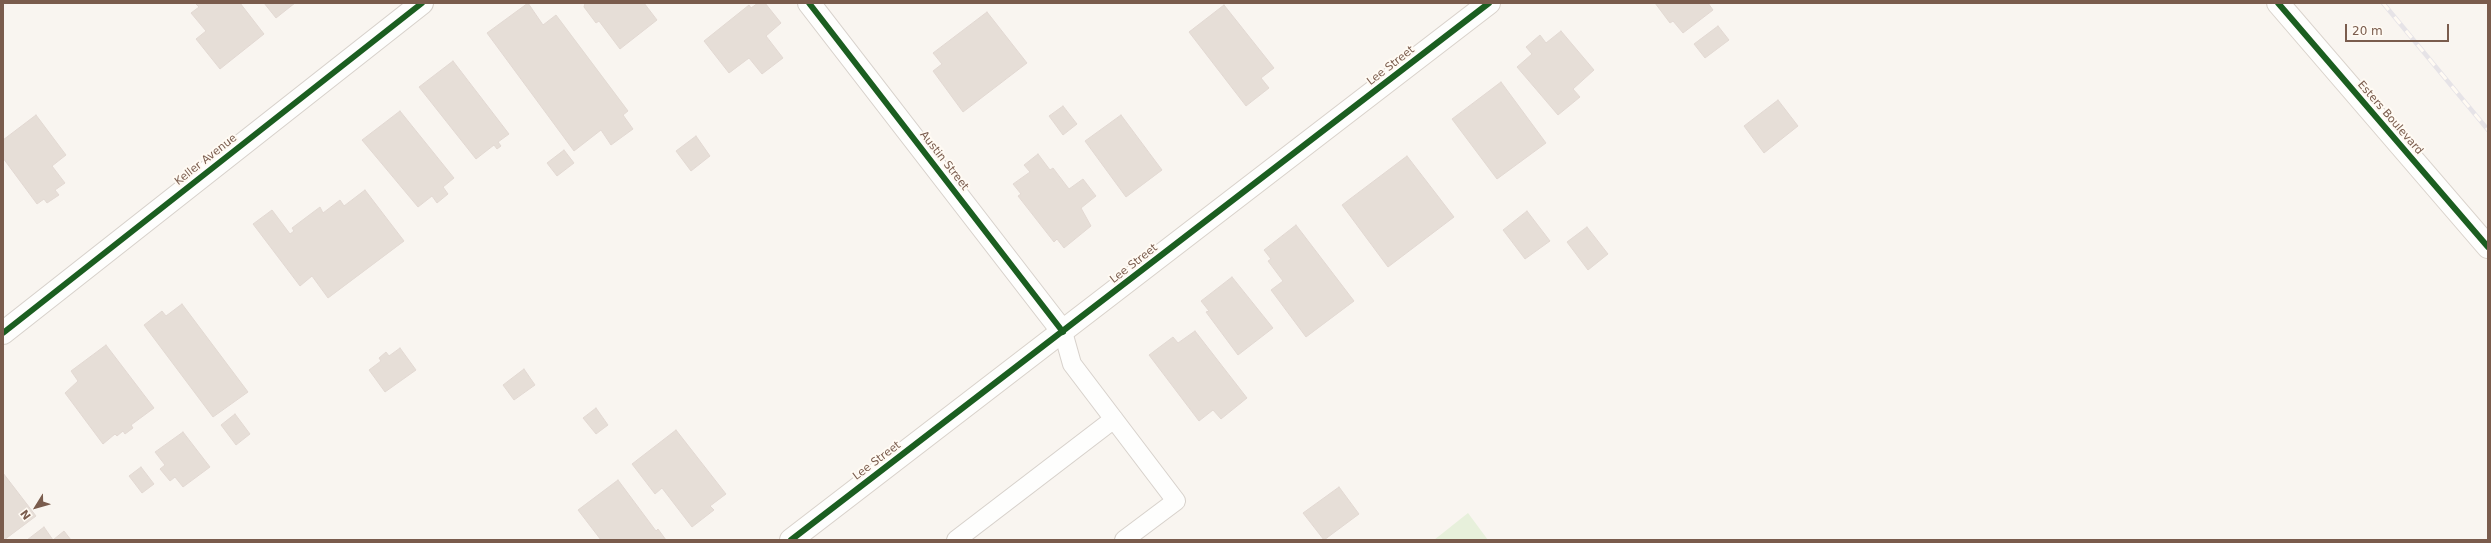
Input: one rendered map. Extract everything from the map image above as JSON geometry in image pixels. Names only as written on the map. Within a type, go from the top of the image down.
[{"type":"street","name":"Keller Avenue","points":[[3,333],[422,3]]},
{"type":"street","name":"Austin Street","points":[[809,3],[1063,332]]},
{"type":"street","name":"Lee Street","points":[[791,540],[1489,3]]},
{"type":"street","name":"Esters Boulevard","points":[[2278,3],[2488,247]]},
{"type":"lane","points":[[1063,332],[1072,364],[1176,501],[1124,540]]},
{"type":"lane","points":[[956,540],[1114,419]]},
{"type":"green space","points":[[1468,513],[1488,540],[1434,540]]},
{"type":"building","points":[[195,3],[240,3],[264,34],[220,69],[196,39],[206,31],[191,13],[199,7]]},
{"type":"building","points":[[264,3],[295,3],[276,18]]},
{"type":"building","points":[[528,3],[543,25],[556,15],[628,111],[623,115],[633,129],[611,145],[601,130],[574,151],[487,33]]},
{"type":"building","points":[[585,3],[644,3],[657,20],[620,49],[599,21],[596,23],[584,7]]},
{"type":"building","points":[[758,3],[765,3],[781,23],[766,36],[783,58],[762,74],[749,58],[729,73],[704,41],[749,5],[751,8]]},
{"type":"building","points":[[1655,3],[1708,3],[1713,10],[1683,33],[1673,21],[1670,23]]},
{"type":"building","points":[[1224,5],[1274,68],[1261,78],[1269,88],[1246,106],[1189,32]]},
{"type":"building","points":[[987,12],[1027,63],[963,112],[933,71],[942,64],[933,53]]},
{"type":"building","points":[[1718,26],[1729,40],[1705,58],[1694,44]]},
{"type":"building","points":[[1561,31],[1594,70],[1573,89],[1580,97],[1558,115],[1517,67],[1532,54],[1526,47],[1540,35],[1546,43]]},
{"type":"building","points":[[453,61],[509,134],[498,142],[501,146],[497,149],[494,145],[476,159],[419,87]]},
{"type":"building","points":[[1501,82],[1546,143],[1497,179],[1452,119]]},
{"type":"building","points":[[1778,100],[1798,126],[1764,153],[1744,126]]},
{"type":"building","points":[[1063,106],[1077,124],[1063,135],[1049,116]]},
{"type":"building","points":[[400,111],[454,178],[443,187],[448,194],[437,203],[432,196],[418,207],[362,140]]},
{"type":"building","points":[[36,115],[66,155],[52,166],[65,183],[55,190],[59,195],[47,203],[44,199],[37,204],[3,158],[3,140]]},
{"type":"building","points":[[1121,115],[1162,170],[1126,197],[1085,141]]},
{"type":"building","points":[[696,136],[710,156],[691,171],[676,151]]},
{"type":"building","points":[[564,150],[574,163],[557,176],[547,163]]},
{"type":"building","points":[[1038,154],[1050,170],[1053,168],[1069,189],[1083,179],[1096,196],[1081,208],[1091,226],[1064,248],[1057,239],[1054,242],[1018,196],[1021,194],[1013,184],[1030,172],[1024,165]]},
{"type":"building","points":[[1407,156],[1454,217],[1388,267],[1342,205]]},
{"type":"building","points":[[365,190],[404,241],[328,298],[312,276],[300,286],[253,224],[272,210],[290,234],[294,231],[292,228],[320,207],[323,213],[340,200],[344,206]]},
{"type":"building","points":[[1527,211],[1550,241],[1525,259],[1503,230]]},
{"type":"building","points":[[1296,225],[1354,301],[1306,337],[1271,290],[1283,281],[1268,261],[1271,259],[1264,250]]},
{"type":"building","points":[[1587,227],[1608,254],[1588,270],[1567,242]]},
{"type":"building","points":[[1232,277],[1273,328],[1238,355],[1206,312],[1209,311],[1201,301]]},
{"type":"building","points":[[182,304],[248,392],[213,417],[144,325],[162,311],[166,316]]},
{"type":"building","points":[[1195,331],[1247,398],[1221,419],[1213,410],[1199,421],[1149,355],[1173,337],[1178,343]]},
{"type":"building","points":[[106,345],[154,408],[131,425],[133,428],[125,434],[123,431],[117,436],[115,434],[103,444],[65,393],[78,381],[71,371]]},
{"type":"building","points":[[400,348],[416,370],[385,392],[369,370],[381,361],[379,358],[386,352],[389,356]]},
{"type":"building","points":[[524,369],[535,385],[514,400],[503,385]]},
{"type":"building","points":[[596,408],[608,425],[596,434],[583,418]]},
{"type":"building","points":[[235,414],[250,434],[236,445],[221,425]]},
{"type":"building","points":[[676,430],[726,494],[710,506],[714,510],[692,527],[662,488],[655,494],[632,464]]},
{"type":"building","points":[[183,432],[210,467],[183,487],[175,477],[170,481],[160,469],[165,465],[155,452]]},
{"type":"building","points":[[141,467],[154,484],[142,493],[129,476]]},
{"type":"building","points":[[3,473],[36,516],[4,540],[3,540]]},
{"type":"building","points":[[618,480],[656,531],[658,529],[666,540],[601,540],[578,510]]},
{"type":"building","points":[[1339,487],[1359,514],[1324,540],[1303,513]]},
{"type":"building","points":[[44,527],[53,540],[27,540]]},
{"type":"building","points":[[64,531],[71,540],[53,540]]},
{"type":"railway","points":[[2383,3],[2488,130]]},
{"type":"cycle path","points":[[3,333],[422,3]]},
{"type":"cycle path","points":[[809,3],[1063,332]]},
{"type":"cycle path","points":[[791,540],[1489,3]]},
{"type":"cycle path","points":[[2278,3],[2488,247]]}]
